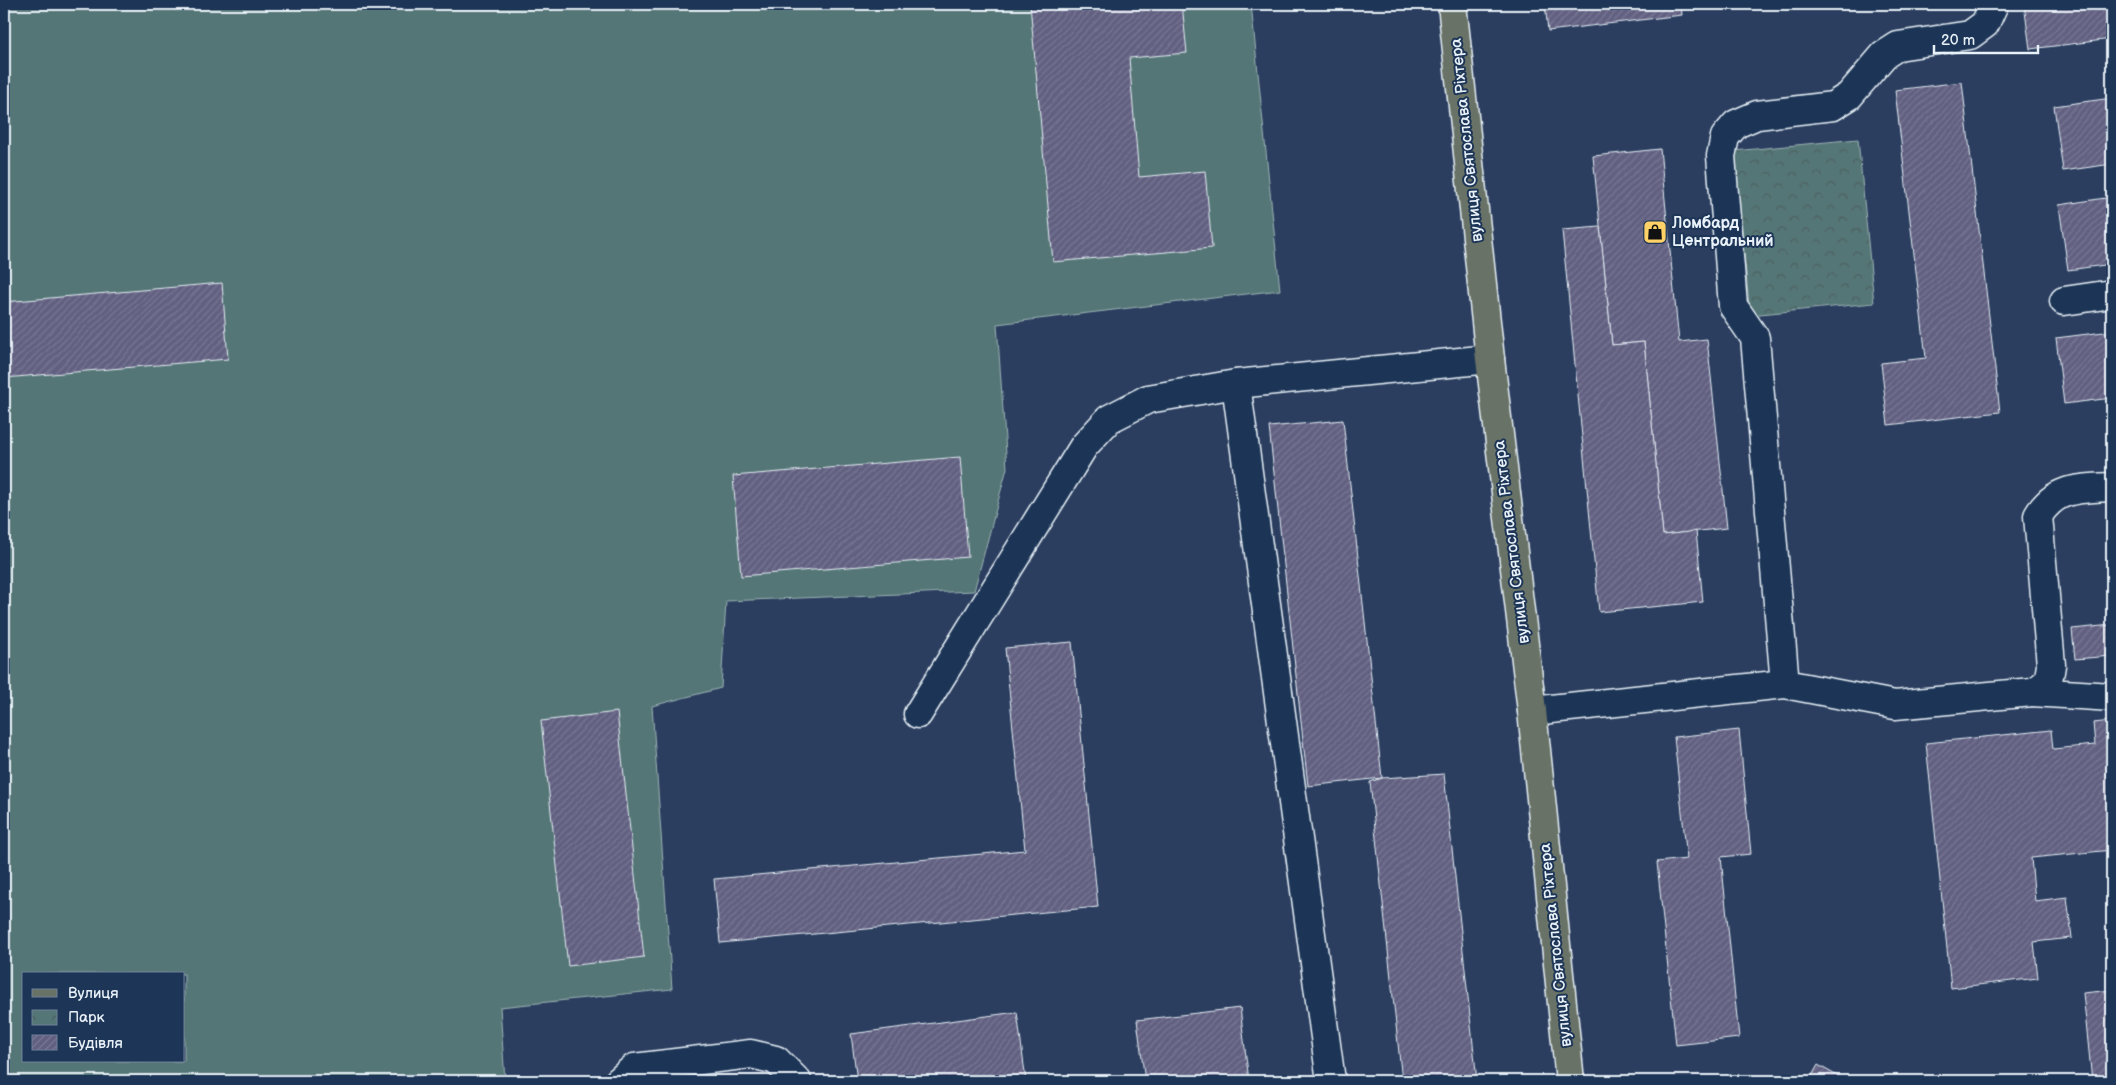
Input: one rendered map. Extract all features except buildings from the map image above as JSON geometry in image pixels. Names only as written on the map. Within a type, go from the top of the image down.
[{"type":"main road","name":"вулиця Святослава Ріхтера","points":[[1452,4],[1490,359],[1532,711],[1570,1081]]},
{"type":"lane","points":[[1785,684],[1755,338],[1733,306],[1721,156],[1725,137],[1736,124],[1757,115],[1834,106],[1849,96],[1884,54],[1898,46],[1970,35],[1985,24],[1994,4]]},
{"type":"lane","points":[[2064,301],[2112,294]]},
{"type":"lane","points":[[918,714],[1084,446],[1109,419],[1148,398],[1236,384],[1490,359]]},
{"type":"lane","points":[[1236,384],[1331,1081]]},
{"type":"lane","points":[[2032,692],[2044,687],[2049,677],[2051,665],[2038,516],[2044,505],[2066,490],[2112,487]]},
{"type":"lane","points":[[1532,711],[1785,684],[1895,705],[2032,692],[2112,697]]},
{"type":"lane","points":[[619,1081],[634,1068],[751,1054],[776,1060],[797,1081]]},
{"type":"green space","points":[[4,4],[1251,4],[1280,290],[997,324],[1007,468],[974,591],[726,601],[721,688],[652,706],[672,989],[500,1007],[505,1081],[4,1081]]},
{"type":"green space","points":[[1858,139],[1874,303],[1750,315],[1734,151]]},
{"type":"place","name":"Ломбард Центральний","points":[[1655,232]]}]
